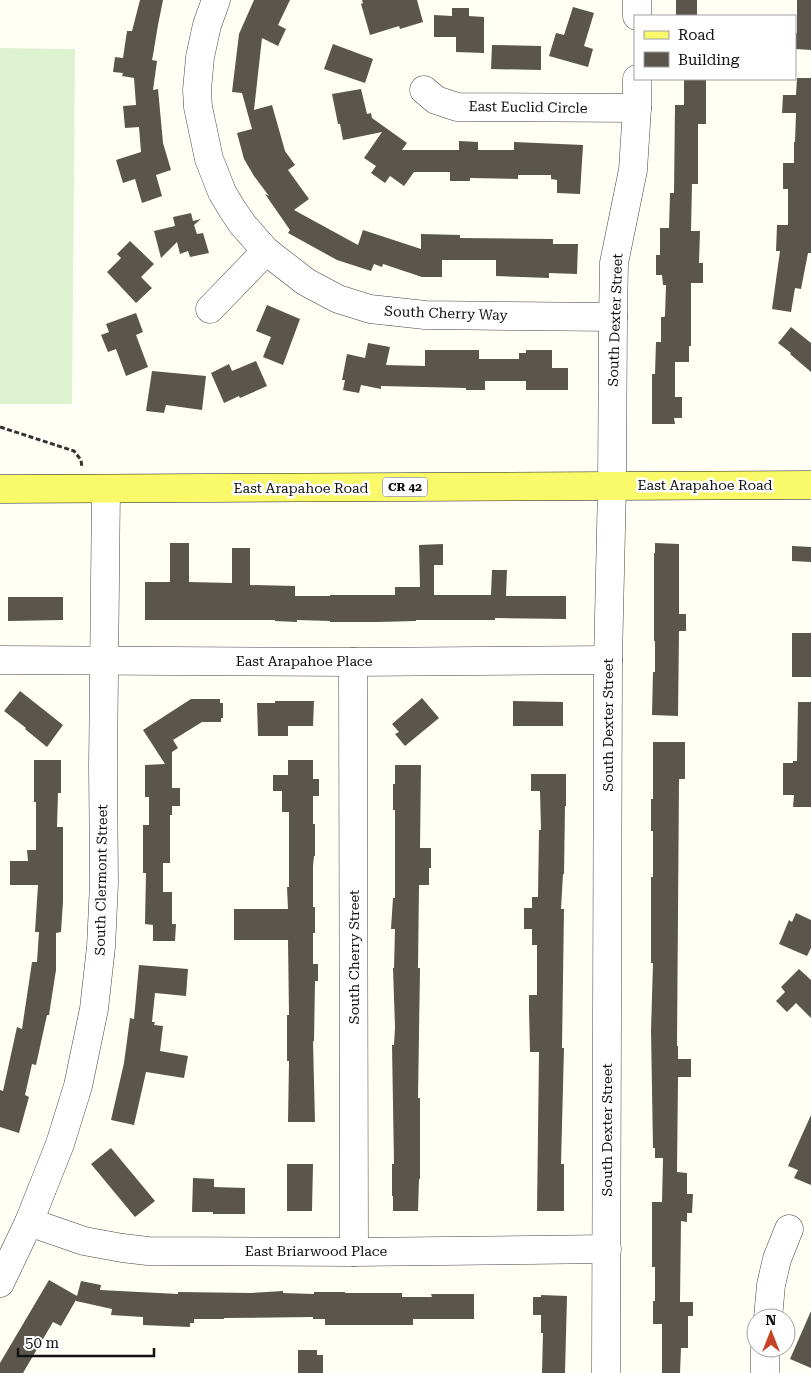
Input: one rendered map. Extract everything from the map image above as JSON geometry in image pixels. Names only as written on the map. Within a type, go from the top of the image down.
[{"type":"main road","name":"East Arapahoe Road","points":[[0,489],[811,485]]},
{"type":"street","name":"South Cherry Way","points":[[216,0],[207,25],[200,57],[198,90],[198,107],[208,159],[222,192],[243,225],[266,250],[306,282],[338,299],[370,309],[425,315],[613,317]]},
{"type":"street","points":[[637,0],[637,15]]},
{"type":"street","name":"South Dexter Street","points":[[606,1373],[608,660],[614,263],[633,170],[637,80]]},
{"type":"street","name":"East Euclid Circle","points":[[424,90],[436,100],[457,107],[637,108]]},
{"type":"street","points":[[210,308],[266,250]]},
{"type":"street","name":"South Clermont Street","points":[[0,1284],[30,1222],[60,1144],[78,1086],[94,1009],[101,946],[104,883],[104,660],[94,490]]},
{"type":"street","name":"East Arapahoe Place","points":[[0,660],[354,662],[608,660]]},
{"type":"street","name":"South Cherry Street","points":[[354,662],[354,1252]]},
{"type":"street","name":"East Briarwood Place","points":[[30,1222],[84,1241],[148,1251],[354,1252],[607,1249]]},
{"type":"street","points":[[769,1308],[771,1285],[777,1259],[789,1229]]},
{"type":"street","points":[[765,1358],[765,1373]]},
{"type":"path","points":[[0,427],[74,451],[81,460],[94,490]]},
{"type":"green space","points":[[0,48],[75,49],[72,404],[0,404]]},
{"type":"building","points":[[140,0],[163,0],[152,60],[157,61],[153,90],[158,89],[163,143],[171,170],[156,175],[162,196],[142,203],[135,179],[123,183],[116,160],[141,152],[139,127],[125,128],[123,106],[136,105],[134,78],[122,76],[123,73],[113,72],[115,57],[123,58],[127,31],[132,31]]},
{"type":"building","points":[[254,0],[290,0],[278,25],[286,29],[278,46],[262,38],[254,110],[272,105],[285,151],[295,165],[288,170],[309,199],[294,210],[358,245],[363,230],[421,249],[421,234],[460,235],[460,238],[553,239],[553,244],[578,244],[577,274],[549,273],[549,278],[496,276],[496,260],[442,260],[442,277],[422,277],[383,264],[382,267],[374,264],[371,271],[337,260],[288,233],[290,230],[244,159],[237,133],[252,129],[242,93],[232,92],[239,34]]},
{"type":"building","points":[[362,0],[417,0],[423,22],[400,29],[399,26],[370,35],[361,4],[363,3]]},
{"type":"building","points":[[676,0],[697,0],[697,15],[676,15]]},
{"type":"building","points":[[797,0],[811,0],[811,50],[796,49]]},
{"type":"building","points":[[573,7],[594,13],[584,46],[593,49],[588,67],[549,56],[556,33],[564,35]]},
{"type":"building","points":[[452,8],[469,8],[469,16],[484,17],[484,53],[456,52],[456,37],[434,37],[434,15],[452,16]]},
{"type":"building","points":[[333,44],[373,59],[365,83],[324,69]]},
{"type":"building","points":[[492,45],[541,46],[541,70],[491,69]]},
{"type":"building","points":[[797,78],[811,78],[811,253],[808,253],[801,289],[795,288],[791,312],[772,309],[780,251],[776,251],[777,225],[788,225],[788,189],[783,189],[783,163],[794,163],[796,113],[782,113],[783,95],[796,95]]},
{"type":"building","points":[[684,80],[706,80],[706,124],[698,124],[698,184],[692,184],[691,231],[700,231],[699,263],[703,263],[703,283],[691,283],[691,346],[689,346],[689,362],[675,362],[675,397],[682,397],[682,418],[674,418],[675,424],[652,424],[652,374],[655,374],[656,342],[661,342],[661,317],[665,316],[666,285],[663,285],[662,275],[656,275],[656,255],[660,255],[660,228],[669,228],[670,193],[674,193],[675,105],[684,105]]},
{"type":"building","points":[[361,89],[367,114],[371,113],[372,118],[407,143],[402,150],[459,150],[459,141],[478,142],[478,150],[514,150],[514,142],[583,145],[580,194],[557,193],[557,180],[551,179],[551,175],[518,175],[518,179],[470,178],[470,181],[450,181],[450,172],[414,172],[404,186],[390,176],[385,183],[371,173],[376,166],[364,158],[382,132],[343,140],[340,124],[338,124],[332,94]]},
{"type":"building","points":[[191,213],[193,221],[201,219],[194,225],[197,234],[203,233],[209,253],[190,257],[188,251],[180,254],[177,242],[161,258],[154,231],[175,226],[173,217]]},
{"type":"building","points":[[130,241],[154,264],[141,277],[152,288],[136,303],[107,272],[121,258],[117,254]]},
{"type":"building","points":[[267,305],[300,319],[283,365],[263,357],[271,337],[256,331]]},
{"type":"building","points":[[136,313],[143,332],[136,335],[148,367],[126,376],[116,349],[108,352],[101,335],[109,332],[106,324]]},
{"type":"building","points":[[791,327],[811,343],[811,372],[778,343]]},
{"type":"building","points":[[368,343],[390,347],[386,365],[425,366],[425,350],[479,350],[479,359],[519,359],[519,353],[526,353],[526,350],[552,350],[552,368],[568,368],[568,390],[526,390],[526,381],[485,381],[485,390],[381,386],[381,389],[361,385],[359,393],[343,390],[345,380],[342,380],[347,354],[365,358]]},
{"type":"building","points":[[256,361],[267,386],[224,403],[211,373],[229,364],[232,371]]},
{"type":"building","points":[[152,371],[206,376],[202,410],[166,405],[164,413],[146,411]]},
{"type":"building","points":[[170,543],[189,543],[189,582],[232,583],[232,548],[250,548],[250,585],[295,586],[295,596],[395,595],[395,587],[420,587],[419,545],[443,544],[443,565],[434,565],[434,595],[491,595],[492,570],[507,570],[506,596],[566,596],[566,619],[495,618],[495,620],[377,622],[145,620],[145,582],[170,582]]},
{"type":"building","points":[[655,543],[679,544],[679,614],[686,614],[686,631],[679,631],[678,716],[652,715],[653,672],[655,672]]},
{"type":"building","points":[[792,546],[811,547],[811,562],[792,561]]},
{"type":"building","points":[[8,597],[63,597],[63,620],[8,621]]},
{"type":"building","points":[[792,633],[811,633],[811,677],[792,677]]},
{"type":"building","points":[[20,691],[63,725],[47,747],[4,711]]},
{"type":"building","points":[[422,698],[439,718],[405,746],[395,734],[399,732],[392,724]]},
{"type":"building","points":[[191,699],[220,699],[220,703],[223,703],[223,718],[221,718],[221,722],[202,722],[173,740],[178,748],[172,752],[172,788],[180,788],[180,806],[172,806],[172,815],[170,815],[170,863],[163,863],[163,892],[172,892],[172,924],[176,924],[175,941],[153,941],[153,925],[145,924],[146,873],[143,873],[143,825],[149,825],[149,797],[145,797],[145,765],[165,764],[143,730]]},
{"type":"building","points":[[275,701],[314,701],[313,726],[288,726],[288,736],[258,736],[257,703],[275,703]]},
{"type":"building","points":[[513,701],[563,702],[563,726],[513,726]]},
{"type":"building","points":[[798,702],[811,702],[811,807],[793,807],[794,795],[783,795],[783,763],[797,761]]},
{"type":"building","points":[[653,742],[685,742],[685,779],[679,779],[677,1046],[678,1059],[691,1059],[691,1077],[678,1077],[677,1172],[687,1173],[687,1194],[693,1194],[692,1213],[687,1213],[687,1222],[681,1221],[680,1302],[693,1302],[693,1316],[688,1316],[688,1348],[681,1348],[680,1373],[662,1373],[662,1324],[653,1324],[655,1267],[652,1267],[652,1202],[662,1202],[663,1158],[655,1158],[655,1148],[653,1148],[651,877],[653,877],[653,831],[651,831],[651,799],[653,799]]},
{"type":"building","points":[[34,760],[61,760],[61,793],[58,793],[57,827],[63,827],[63,901],[61,932],[56,933],[56,970],[49,1015],[47,1015],[36,1065],[32,1064],[25,1095],[29,1097],[19,1133],[0,1127],[0,1090],[3,1091],[17,1027],[22,1029],[32,962],[37,962],[39,932],[35,932],[38,885],[10,885],[10,861],[28,861],[27,850],[36,850]]},
{"type":"building","points":[[288,760],[313,760],[313,779],[319,779],[319,796],[313,796],[315,856],[313,866],[313,907],[315,907],[315,933],[313,933],[313,964],[318,964],[318,981],[315,981],[313,1041],[315,1122],[288,1122],[288,940],[234,940],[234,909],[288,909],[289,812],[282,812],[282,791],[273,791],[273,775],[288,775]]},
{"type":"building","points":[[395,765],[421,765],[420,848],[431,848],[429,885],[419,885],[418,1098],[420,1098],[420,1179],[418,1211],[393,1211],[392,1196],[392,1164],[394,1164],[392,1045],[394,1045],[395,1027],[393,968],[395,929],[391,929],[393,898],[395,898],[395,810],[393,810],[393,784],[395,784]]},
{"type":"building","points":[[531,774],[566,774],[564,874],[561,909],[564,909],[562,1048],[564,1048],[561,1164],[564,1164],[564,1211],[537,1211],[539,1052],[530,1052],[529,995],[537,995],[537,945],[532,945],[532,929],[524,929],[524,908],[532,908],[532,897],[538,897],[539,830],[541,830],[540,791],[531,791]]},
{"type":"building","points":[[796,913],[811,920],[811,948],[807,956],[779,944],[789,920],[792,922]]},
{"type":"building","points":[[139,965],[188,969],[186,996],[155,993],[152,1022],[155,1022],[154,1025],[163,1026],[160,1051],[188,1056],[184,1078],[146,1072],[134,1125],[111,1120],[124,1063],[130,1018],[134,1019]]},
{"type":"building","points":[[799,969],[811,980],[811,1018],[796,1003],[787,1012],[776,1001],[785,992],[781,987]]},
{"type":"building","points":[[811,1115],[811,1185],[794,1178],[798,1170],[788,1166]]},
{"type":"building","points":[[111,1148],[155,1201],[135,1217],[91,1164]]},
{"type":"building","points":[[287,1164],[313,1164],[312,1211],[287,1211]]},
{"type":"building","points":[[193,1178],[214,1179],[214,1187],[245,1188],[245,1214],[192,1212]]},
{"type":"building","points":[[49,1280],[77,1296],[81,1281],[101,1285],[100,1290],[178,1294],[178,1292],[252,1293],[283,1291],[283,1293],[314,1294],[314,1292],[402,1293],[402,1297],[432,1297],[431,1294],[474,1294],[474,1319],[413,1319],[413,1325],[325,1325],[325,1319],[313,1319],[313,1317],[224,1318],[194,1319],[194,1323],[190,1323],[190,1327],[143,1325],[143,1317],[111,1315],[112,1309],[76,1300],[61,1326],[53,1322],[23,1373],[0,1373],[0,1363]]},
{"type":"building","points":[[541,1295],[567,1296],[565,1373],[542,1373],[543,1333],[541,1333],[541,1315],[533,1315],[533,1297],[541,1297]]},
{"type":"building","points":[[811,1311],[811,1368],[790,1359],[796,1358],[796,1345]]},
{"type":"building","points":[[298,1350],[317,1350],[317,1355],[323,1355],[323,1373],[298,1373]]}]
